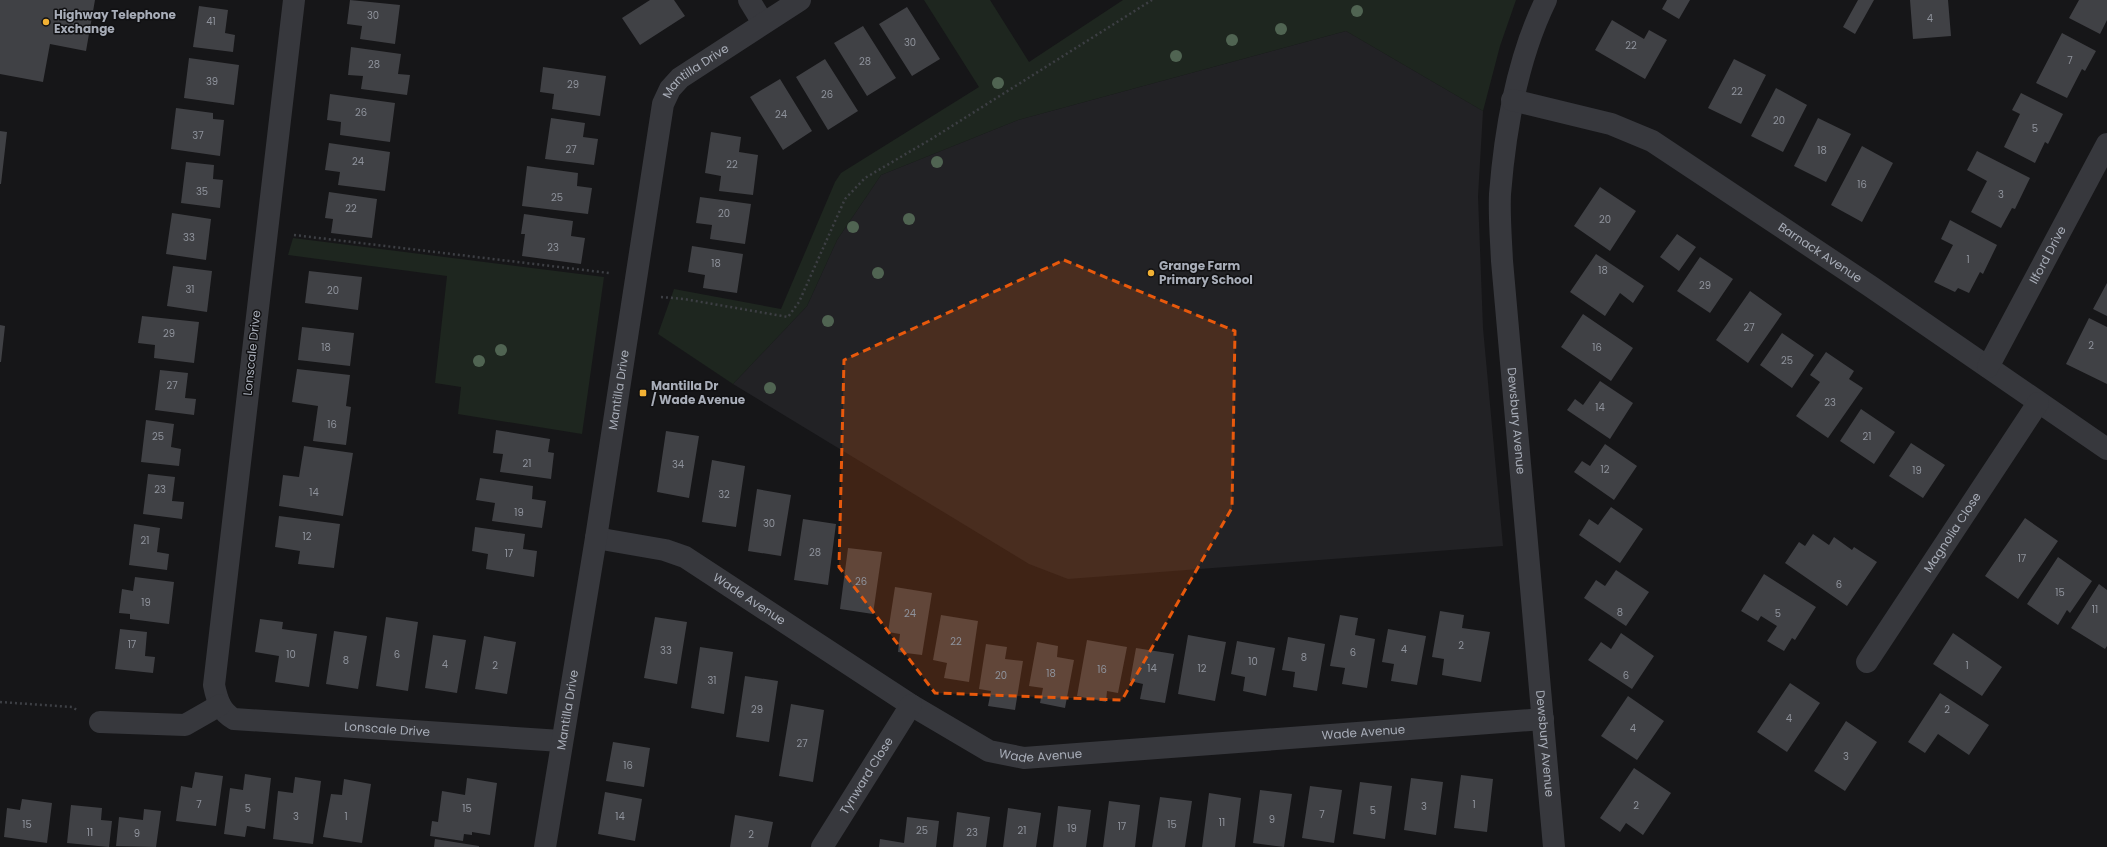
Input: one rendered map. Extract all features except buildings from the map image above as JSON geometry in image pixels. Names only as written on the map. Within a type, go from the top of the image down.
[{"type":"street","name":"Lonscale Drive","points":[[294,0],[214,686],[220,705],[226,715],[234,719],[561,741]]},
{"type":"street","points":[[749,0],[763,23]]},
{"type":"street","name":"Mantilla Drive","points":[[545,847],[561,741],[596,538],[661,113],[666,96],[680,78],[800,0]]},
{"type":"street","name":"Dewsbury Avenue","points":[[1546,0],[1538,17],[1512,100],[1500,195],[1502,261],[1554,847]]},
{"type":"street","name":"Barnack Avenue","points":[[1512,100],[1611,124],[1652,141],[1988,366],[2038,403],[2107,449]]},
{"type":"street","name":"Ilford Drive","points":[[1988,366],[2107,144]]},
{"type":"street","name":"Magnolia Close","points":[[1867,662],[2038,403]]},
{"type":"street","name":"Wade Avenue","points":[[596,538],[665,550],[685,557],[911,705],[988,751],[1024,758],[1542,719]]},
{"type":"street","points":[[100,722],[185,725],[220,705]]},
{"type":"street","name":"Tynward Close","points":[[822,847],[911,705]]},
{"type":"path","points":[[266,231],[635,286],[684,299],[788,317],[799,302],[845,199],[864,178],[933,138],[1152,0]]},
{"type":"path","points":[[0,702],[72,707],[100,722]]},
{"type":"highlighted area","points":[[1064,260],[1235,331],[1232,508],[1122,700],[935,693],[839,567],[844,360]]},
{"type":"shaded area","points":[[924,0],[990,0],[1029,62],[1123,0],[1516,0],[1500,46],[1483,111],[1346,31],[1018,120],[881,175],[837,240],[807,306],[733,384],[658,334],[674,289],[781,309],[835,182],[841,173],[979,87]]},
{"type":"shaded area","name":"Grange Farm Primary School","points":[[1346,31],[1483,111],[1478,196],[1483,328],[1503,546],[1068,579],[1029,564],[733,384],[807,306],[837,240],[881,175],[1018,120]]},
{"type":"shaded area","points":[[293,238],[604,277],[582,434],[458,414],[461,387],[435,383],[447,276],[288,255]]},
{"type":"place","name":"Highway Telephone Exchange","points":[[46,22]]},
{"type":"place","name":"Grange Farm Primary School","points":[[1151,273]]},
{"type":"place","name":"Mantilla Dr / Wade Avenue","points":[[643,393]]}]
